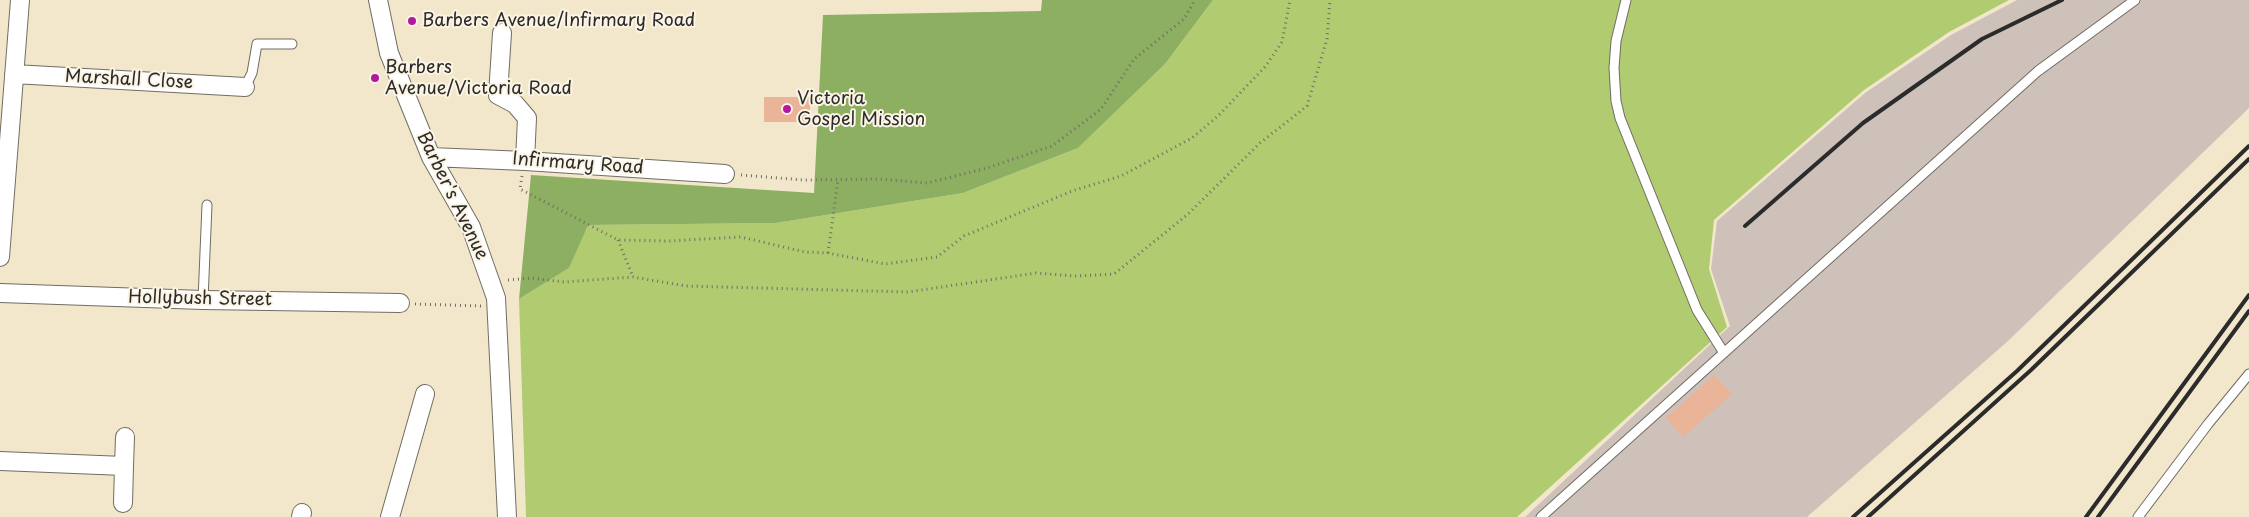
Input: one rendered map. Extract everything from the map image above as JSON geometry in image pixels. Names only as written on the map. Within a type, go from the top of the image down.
[{"type":"street","points":[[0,257],[20,0]]},
{"type":"street","name":"Barber's Avenue","points":[[378,0],[389,53],[431,157],[471,227],[493,289],[507,517]]},
{"type":"street","points":[[502,33],[498,94],[515,104],[527,118],[525,161]]},
{"type":"street","name":"Marshall Close","points":[[14,74],[245,87]]},
{"type":"street","name":"Infirmary Road","points":[[431,157],[725,174]]},
{"type":"street","name":"Hollybush Street","points":[[0,293],[203,300],[400,303]]},
{"type":"street","points":[[390,517],[425,394]]},
{"type":"street","points":[[123,503],[125,437]]},
{"type":"street","points":[[2,462],[124,466]]},
{"type":"lane","points":[[1626,0],[1616,41],[1614,68],[1616,101],[1620,118],[1697,310],[1724,353]]},
{"type":"lane","points":[[1541,517],[2038,71],[2135,0]]},
{"type":"lane","points":[[245,87],[252,73],[257,44],[292,44]]},
{"type":"lane","points":[[203,300],[207,204]]},
{"type":"lane","points":[[2138,517],[2208,424],[2249,374]]},
{"type":"path","points":[[725,174],[803,180],[879,179],[927,183],[987,168],[1052,146],[1101,109],[1134,59],[1184,19],[1195,0]]},
{"type":"path","points":[[525,161],[520,190],[618,240],[669,241],[741,237],[805,252],[828,253],[885,264],[937,257],[964,236],[1072,192],[1121,176],[1192,138],[1218,116],[1265,67],[1282,42],[1290,0]]},
{"type":"path","points":[[400,303],[480,307],[493,289],[531,278],[564,282],[633,277],[686,286],[908,292],[1036,273],[1074,276],[1114,274],[1187,215],[1260,143],[1307,106],[1327,39],[1330,0]]},
{"type":"path","points":[[828,253],[838,180]]},
{"type":"path","points":[[618,240],[633,277]]},
{"type":"shaded area","points":[[2017,0],[2249,0],[2249,108],[2008,341],[1807,517],[1525,517],[1730,326],[1711,269],[1717,221],[1865,93],[1951,35]]},
{"type":"green space","points":[[1042,0],[1213,0],[1165,64],[1078,148],[963,193],[776,223],[588,225],[569,268],[519,299],[531,175],[814,193],[823,15],[1041,11]]},
{"type":"green space","points":[[1213,0],[2009,0],[1949,32],[1864,90],[1714,220],[1709,269],[1727,327],[1517,517],[526,517],[519,299],[569,268],[587,225],[776,223],[963,193],[1078,148],[1165,64]]},
{"type":"building","name":"Victoria Gospel Mission","points":[[764,97],[810,97],[810,122],[764,122]]},
{"type":"building","points":[[1714,375],[1732,394],[1683,437],[1666,418]]},
{"type":"railway","points":[[1745,226],[1863,123],[1982,39],[2062,0]]},
{"type":"railway","points":[[1853,517],[2017,371],[2249,146]]},
{"type":"railway","points":[[1868,517],[2031,370],[2249,159]]},
{"type":"railway","points":[[2086,517],[2249,295]]},
{"type":"railway","points":[[2098,517],[2249,311]]},
{"type":"place","name":"Barbers Avenue/Infirmary Road","points":[[412,21]]},
{"type":"place","name":"Barbers Avenue/Victoria Road","points":[[375,78]]},
{"type":"place","name":"Victoria Gospel Mission","points":[[787,109]]}]
